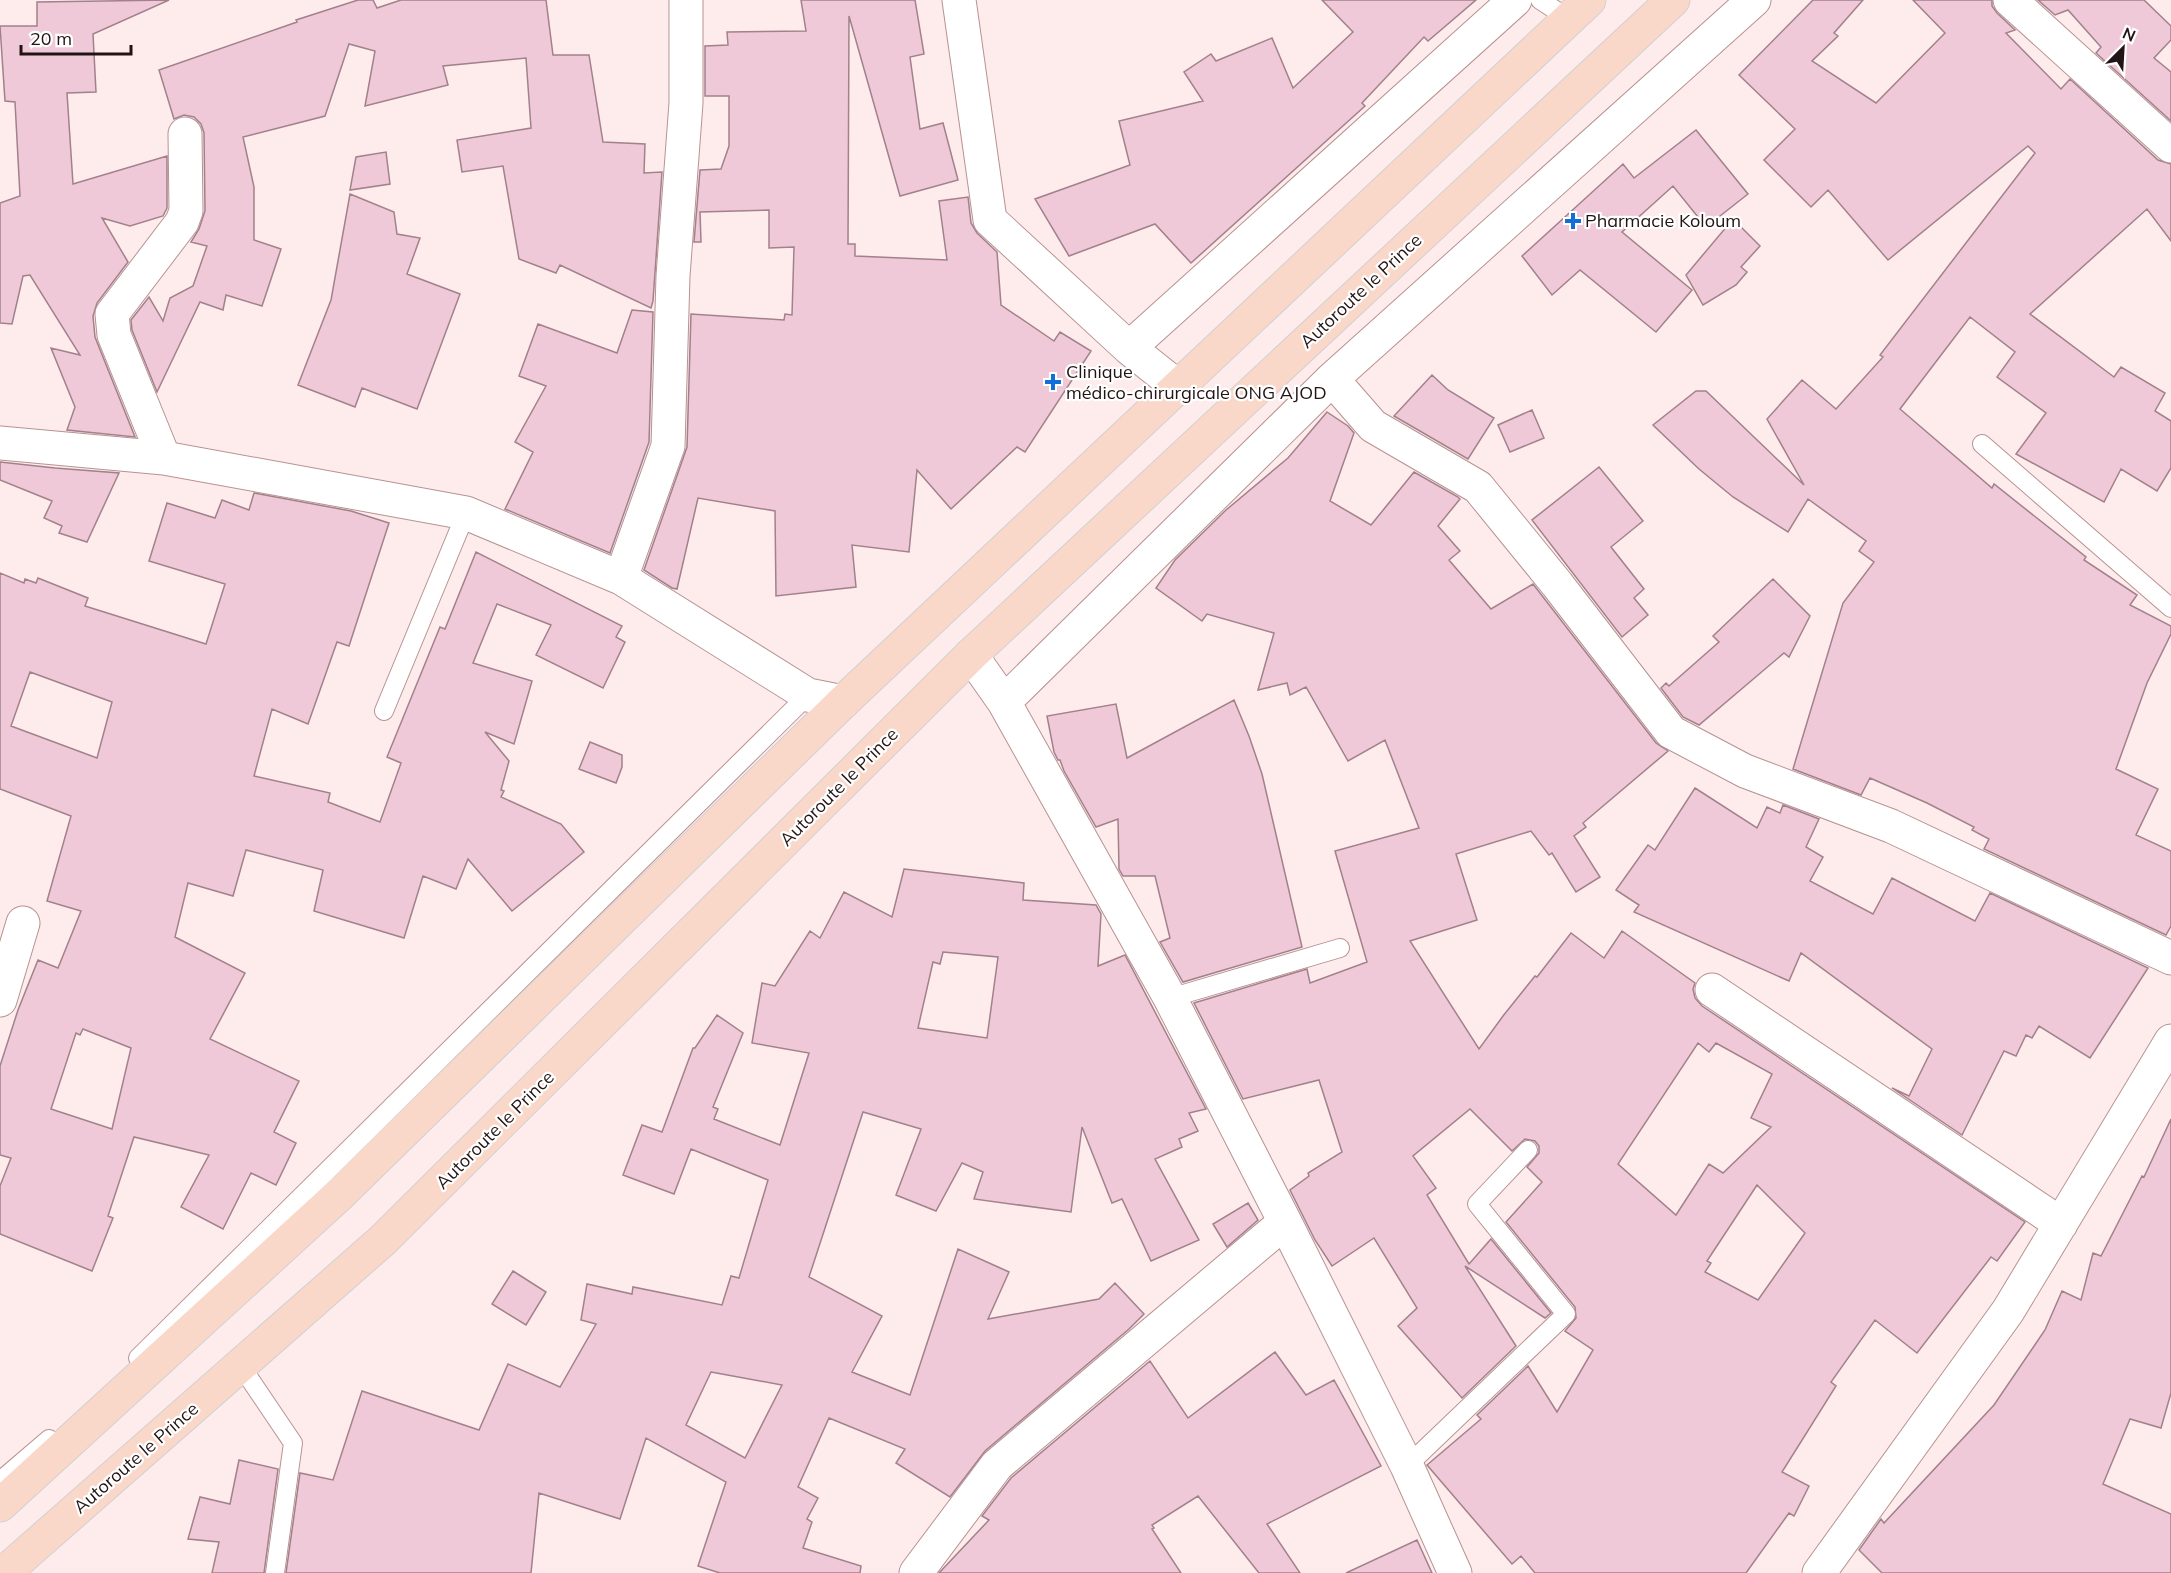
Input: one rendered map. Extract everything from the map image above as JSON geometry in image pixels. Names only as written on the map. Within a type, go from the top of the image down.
[{"type":"main road","name":"Autoroute le Prince","points":[[4,1573],[383,1240],[971,655],[1673,0]]},
{"type":"main road","points":[[0,1505],[340,1194],[843,702],[1579,9]]},
{"type":"street","points":[[621,578],[668,446],[673,276],[686,103],[686,0]]},
{"type":"street","points":[[959,0],[990,220],[1129,348],[1178,387]]},
{"type":"street","points":[[1129,348],[1515,0]]},
{"type":"street","points":[[1004,702],[1332,379],[1754,0]]},
{"type":"street","points":[[2010,0],[2171,146]]},
{"type":"street","points":[[164,458],[114,335],[112,314],[182,222],[186,211],[185,134]]},
{"type":"street","points":[[1332,379],[1373,426],[1478,487],[1557,584],[1671,732],[1745,771],[1891,826],[2171,958]]},
{"type":"street","points":[[0,442],[164,458],[466,513],[621,578],[808,695],[843,702]]},
{"type":"street","points":[[971,655],[1004,702],[1170,998],[1407,1466],[1455,1573]]},
{"type":"street","points":[[0,1000],[23,922]]},
{"type":"street","points":[[1712,990],[2061,1224]]},
{"type":"street","points":[[1818,1573],[2008,1311],[2171,1041]]},
{"type":"street","points":[[916,1573],[998,1465],[1285,1222]]},
{"type":"lane","points":[[1540,0],[1579,9]]},
{"type":"lane","points":[[1982,444],[2171,608]]},
{"type":"lane","points":[[384,711],[466,513]]},
{"type":"lane","points":[[0,1481],[103,1392],[808,695]]},
{"type":"lane","points":[[1170,998],[1340,948]]},
{"type":"lane","points":[[1407,1466],[1566,1314],[1477,1204],[1528,1150]]},
{"type":"lane","points":[[241,1366],[293,1443],[275,1573]]},
{"type":"building","points":[[169,0],[93,34],[96,92],[67,93],[73,184],[167,156],[167,208],[163,216],[130,226],[102,218],[128,262],[97,303],[93,316],[95,337],[135,437],[67,430],[75,407],[51,348],[80,355],[30,275],[23,276],[12,324],[0,323],[0,203],[20,196],[15,102],[5,101],[0,26],[37,26],[37,2]]},
{"type":"building","points":[[358,0],[373,0],[377,8],[401,0],[546,0],[553,55],[589,55],[603,142],[645,144],[644,173],[662,172],[651,308],[560,265],[556,273],[519,259],[503,166],[462,172],[457,140],[531,128],[526,58],[443,66],[448,85],[365,106],[375,51],[349,44],[325,116],[243,137],[254,187],[254,240],[281,249],[262,306],[226,295],[223,310],[200,302],[157,392],[132,330],[131,320],[149,297],[163,321],[170,298],[193,286],[207,246],[191,242],[199,229],[205,211],[204,133],[201,124],[194,117],[184,115],[174,119],[159,70]]},
{"type":"building","points":[[801,0],[915,0],[924,54],[910,57],[920,129],[943,123],[958,180],[900,196],[849,16],[848,244],[855,244],[855,256],[947,260],[939,201],[968,197],[971,223],[977,233],[997,252],[1001,305],[1054,341],[1060,332],[1091,351],[1025,452],[1017,447],[951,509],[917,470],[909,552],[852,545],[856,587],[776,596],[775,511],[698,498],[677,589],[672,588],[644,570],[687,447],[691,314],[784,320],[785,314],[792,315],[794,247],[769,248],[769,210],[700,212],[701,242],[694,242],[700,170],[721,169],[729,146],[729,96],[705,96],[705,46],[728,45],[727,32],[806,31]]},
{"type":"building","points":[[1322,0],[1476,0],[1428,41],[1424,37],[1362,103],[1365,106],[1191,263],[1155,224],[1069,256],[1035,199],[1130,165],[1119,121],[1203,101],[1184,72],[1211,54],[1216,61],[1272,38],[1293,88],[1353,32]]},
{"type":"building","points":[[1813,0],[1863,0],[1834,33],[1838,36],[1812,61],[1876,103],[1945,33],[1913,0],[1992,0],[1992,6],[1997,13],[2015,30],[2006,33],[2061,89],[2070,79],[2158,160],[2171,164],[2171,241],[2147,209],[2030,314],[2114,377],[2121,367],[2165,393],[2155,411],[2171,421],[2171,468],[2157,491],[2121,469],[2104,502],[2016,454],[2046,413],[1997,377],[2015,352],[1970,317],[1900,409],[1992,488],[1994,484],[2086,557],[2084,560],[2137,595],[2130,605],[2171,626],[2171,634],[2147,683],[2116,769],[2158,789],[2136,835],[2171,851],[2171,926],[2166,935],[1984,849],[1989,839],[1972,830],[1974,827],[1927,803],[1870,778],[1861,795],[1793,769],[1843,603],[1874,562],[1859,551],[1866,541],[1808,499],[1788,532],[1733,497],[1699,469],[1653,425],[1696,391],[1706,391],[1804,485],[1767,419],[1802,380],[1836,409],[1883,357],[1880,355],[2035,153],[2028,146],[1888,260],[1828,190],[1811,207],[1764,160],[1795,129],[1739,75]]},
{"type":"building","points":[[2038,0],[2144,0],[2171,26],[2171,40],[2154,58],[2171,72],[2171,121],[2096,53],[2101,47],[2068,10],[2055,15]]},
{"type":"building","points":[[1696,130],[1748,194],[1706,227],[1673,186],[1622,232],[1692,290],[1656,332],[1580,270],[1552,295],[1522,256],[1623,164],[1634,178]]},
{"type":"building","points":[[386,152],[390,184],[350,190],[356,157]]},
{"type":"building","points":[[350,194],[394,212],[397,234],[420,238],[407,274],[460,294],[417,409],[362,388],[355,407],[298,385],[331,300]]},
{"type":"building","points":[[1733,219],[1760,246],[1741,267],[1747,272],[1736,285],[1703,305],[1686,275]]},
{"type":"building","points":[[632,310],[653,312],[649,442],[610,553],[505,509],[533,452],[515,442],[546,386],[519,376],[538,324],[617,353]]},
{"type":"building","points":[[1432,375],[1448,390],[1494,418],[1468,459],[1394,416]]},
{"type":"building","points":[[1532,410],[1544,438],[1510,452],[1498,425]]},
{"type":"building","points":[[1327,412],[1348,426],[1354,433],[1330,501],[1371,525],[1414,472],[1458,497],[1460,499],[1438,526],[1460,551],[1449,560],[1491,609],[1533,584],[1656,743],[1668,751],[1583,823],[1586,827],[1574,836],[1600,877],[1576,892],[1552,853],[1549,855],[1531,831],[1456,854],[1477,920],[1410,941],[1479,1049],[1571,933],[1604,958],[1622,931],[1695,983],[1693,989],[1695,998],[1702,1006],[2025,1222],[1997,1261],[1991,1257],[1917,1353],[1875,1320],[1831,1382],[1836,1386],[1782,1472],[1809,1486],[1794,1516],[1789,1513],[1746,1573],[1535,1573],[1521,1556],[1512,1564],[1427,1465],[1481,1419],[1477,1415],[1528,1366],[1557,1412],[1593,1350],[1565,1331],[1576,1318],[1575,1307],[1506,1222],[1542,1182],[1527,1167],[1539,1153],[1539,1146],[1535,1141],[1525,1139],[1512,1151],[1470,1109],[1413,1156],[1436,1188],[1427,1195],[1469,1264],[1491,1239],[1551,1313],[1545,1318],[1465,1266],[1516,1346],[1462,1398],[1398,1326],[1417,1308],[1374,1238],[1332,1266],[1315,1240],[1290,1190],[1309,1176],[1308,1173],[1342,1152],[1319,1080],[1243,1099],[1194,1003],[1307,969],[1310,983],[1367,962],[1335,851],[1419,828],[1385,740],[1348,761],[1306,687],[1290,695],[1287,683],[1258,690],[1274,633],[1207,614],[1202,621],[1156,588],[1175,560],[1226,510],[1288,458]],"holes":[[[1698,1043],[1709,1052],[1716,1043],[1772,1074],[1751,1118],[1771,1127],[1723,1173],[1709,1164],[1676,1215],[1618,1164]],[[1757,1185],[1805,1233],[1758,1300],[1705,1272],[1711,1263],[1707,1261]]]},
{"type":"building","points":[[0,462],[119,473],[87,542],[59,533],[62,526],[44,518],[52,501],[0,480]]},
{"type":"building","points":[[1599,467],[1643,521],[1611,547],[1644,589],[1634,598],[1648,615],[1622,637],[1532,520]]},
{"type":"building","points":[[254,493],[351,511],[389,523],[349,646],[337,642],[308,724],[272,709],[254,776],[330,793],[328,802],[380,822],[401,763],[387,757],[440,627],[445,629],[476,552],[622,626],[616,637],[625,642],[603,688],[536,655],[551,625],[497,604],[473,663],[532,681],[514,744],[485,732],[509,761],[501,797],[561,824],[584,852],[512,911],[468,859],[456,889],[423,876],[404,938],[314,911],[323,870],[246,850],[233,896],[188,883],[175,937],[245,973],[210,1039],[299,1081],[274,1132],[296,1143],[276,1185],[251,1173],[223,1229],[181,1207],[209,1155],[134,1137],[108,1216],[113,1218],[92,1271],[0,1234],[0,1186],[11,1158],[0,1155],[0,1066],[18,1010],[38,960],[58,968],[81,911],[47,901],[71,816],[0,789],[0,573],[24,583],[25,579],[36,583],[38,578],[88,598],[85,606],[206,644],[225,584],[149,561],[167,503],[215,518],[222,500],[249,510]],"holes":[[[30,672],[112,702],[97,758],[11,726]],[[83,1029],[131,1048],[112,1129],[51,1109],[76,1033],[80,1035]]]},
{"type":"building","points":[[1773,579],[1810,616],[1789,657],[1784,653],[1699,725],[1683,717],[1661,688],[1666,683],[1669,686],[1719,642],[1713,636]]},
{"type":"building","points":[[1234,700],[1262,774],[1302,947],[1183,982],[1160,942],[1170,938],[1155,876],[1123,876],[1119,869],[1118,819],[1096,827],[1054,752],[1047,716],[1116,704],[1127,758]]},
{"type":"building","points":[[590,742],[622,755],[622,767],[616,783],[579,769]]},
{"type":"building","points":[[1695,788],[1757,828],[1767,807],[1780,813],[1783,805],[1819,819],[1806,847],[1823,857],[1810,881],[1873,914],[1892,878],[1975,921],[1990,893],[2148,968],[2090,1058],[2039,1026],[2032,1038],[2026,1035],[2016,1056],[2004,1051],[1962,1135],[1892,1088],[1909,1096],[1932,1049],[1801,953],[1789,981],[1634,912],[1639,905],[1616,890],[1648,845],[1655,850]]},
{"type":"building","points":[[904,869],[1024,883],[1023,900],[1096,905],[1101,914],[1098,966],[1125,955],[1206,1109],[1189,1113],[1198,1131],[1179,1139],[1182,1147],[1155,1159],[1199,1240],[1151,1261],[1122,1199],[1112,1203],[1082,1127],[1071,1212],[974,1199],[983,1172],[962,1163],[936,1211],[896,1195],[921,1129],[863,1112],[809,1277],[882,1316],[852,1372],[910,1395],[958,1249],[1009,1272],[988,1319],[1099,1299],[1115,1283],[1144,1314],[985,1451],[950,1497],[896,1463],[905,1449],[829,1418],[798,1487],[818,1498],[807,1519],[812,1522],[803,1548],[861,1566],[860,1573],[720,1573],[698,1566],[726,1482],[646,1438],[620,1519],[539,1493],[531,1573],[286,1573],[300,1473],[333,1480],[362,1391],[479,1430],[508,1364],[560,1387],[596,1324],[581,1320],[587,1284],[632,1294],[633,1287],[722,1305],[731,1276],[739,1278],[768,1180],[691,1149],[674,1194],[623,1175],[642,1125],[662,1132],[693,1048],[717,1015],[743,1033],[713,1107],[718,1109],[714,1119],[780,1145],[809,1053],[752,1043],[762,983],[775,986],[810,931],[820,938],[844,892],[892,917]],"holes":[[[943,952],[998,957],[987,1038],[918,1028],[933,962],[940,964]],[[711,1372],[782,1385],[745,1458],[686,1425]]]},
{"type":"building","points":[[2171,1119],[2171,1393],[2161,1428],[2130,1419],[2103,1484],[2171,1514],[2171,1573],[1882,1573],[1859,1550],[1881,1519],[1884,1523],[1994,1405],[2045,1330],[2062,1291],[2081,1300],[2093,1253],[2101,1256],[2142,1176],[2144,1177]]},
{"type":"building","points":[[1248,1203],[1258,1220],[1227,1247],[1213,1224]]},
{"type":"building","points":[[513,1271],[546,1292],[526,1325],[492,1304]]},
{"type":"building","points":[[1275,1352],[1306,1395],[1334,1380],[1381,1466],[1267,1524],[1300,1573],[1259,1573],[1198,1496],[1152,1525],[1154,1528],[1152,1529],[1181,1573],[939,1573],[989,1520],[982,1516],[1011,1478],[1150,1361],[1188,1418]]},
{"type":"building","points":[[239,1460],[278,1469],[264,1573],[212,1573],[219,1542],[188,1539],[200,1497],[230,1504]]},
{"type":"building","points":[[1417,1540],[1432,1573],[1346,1573]]},
{"type":"place","name":"Pharmacie Koloum","points":[[1573,221]]},
{"type":"place","name":"Clinique médico-chirurgicale ONG AJOD","points":[[1053,382]]}]
